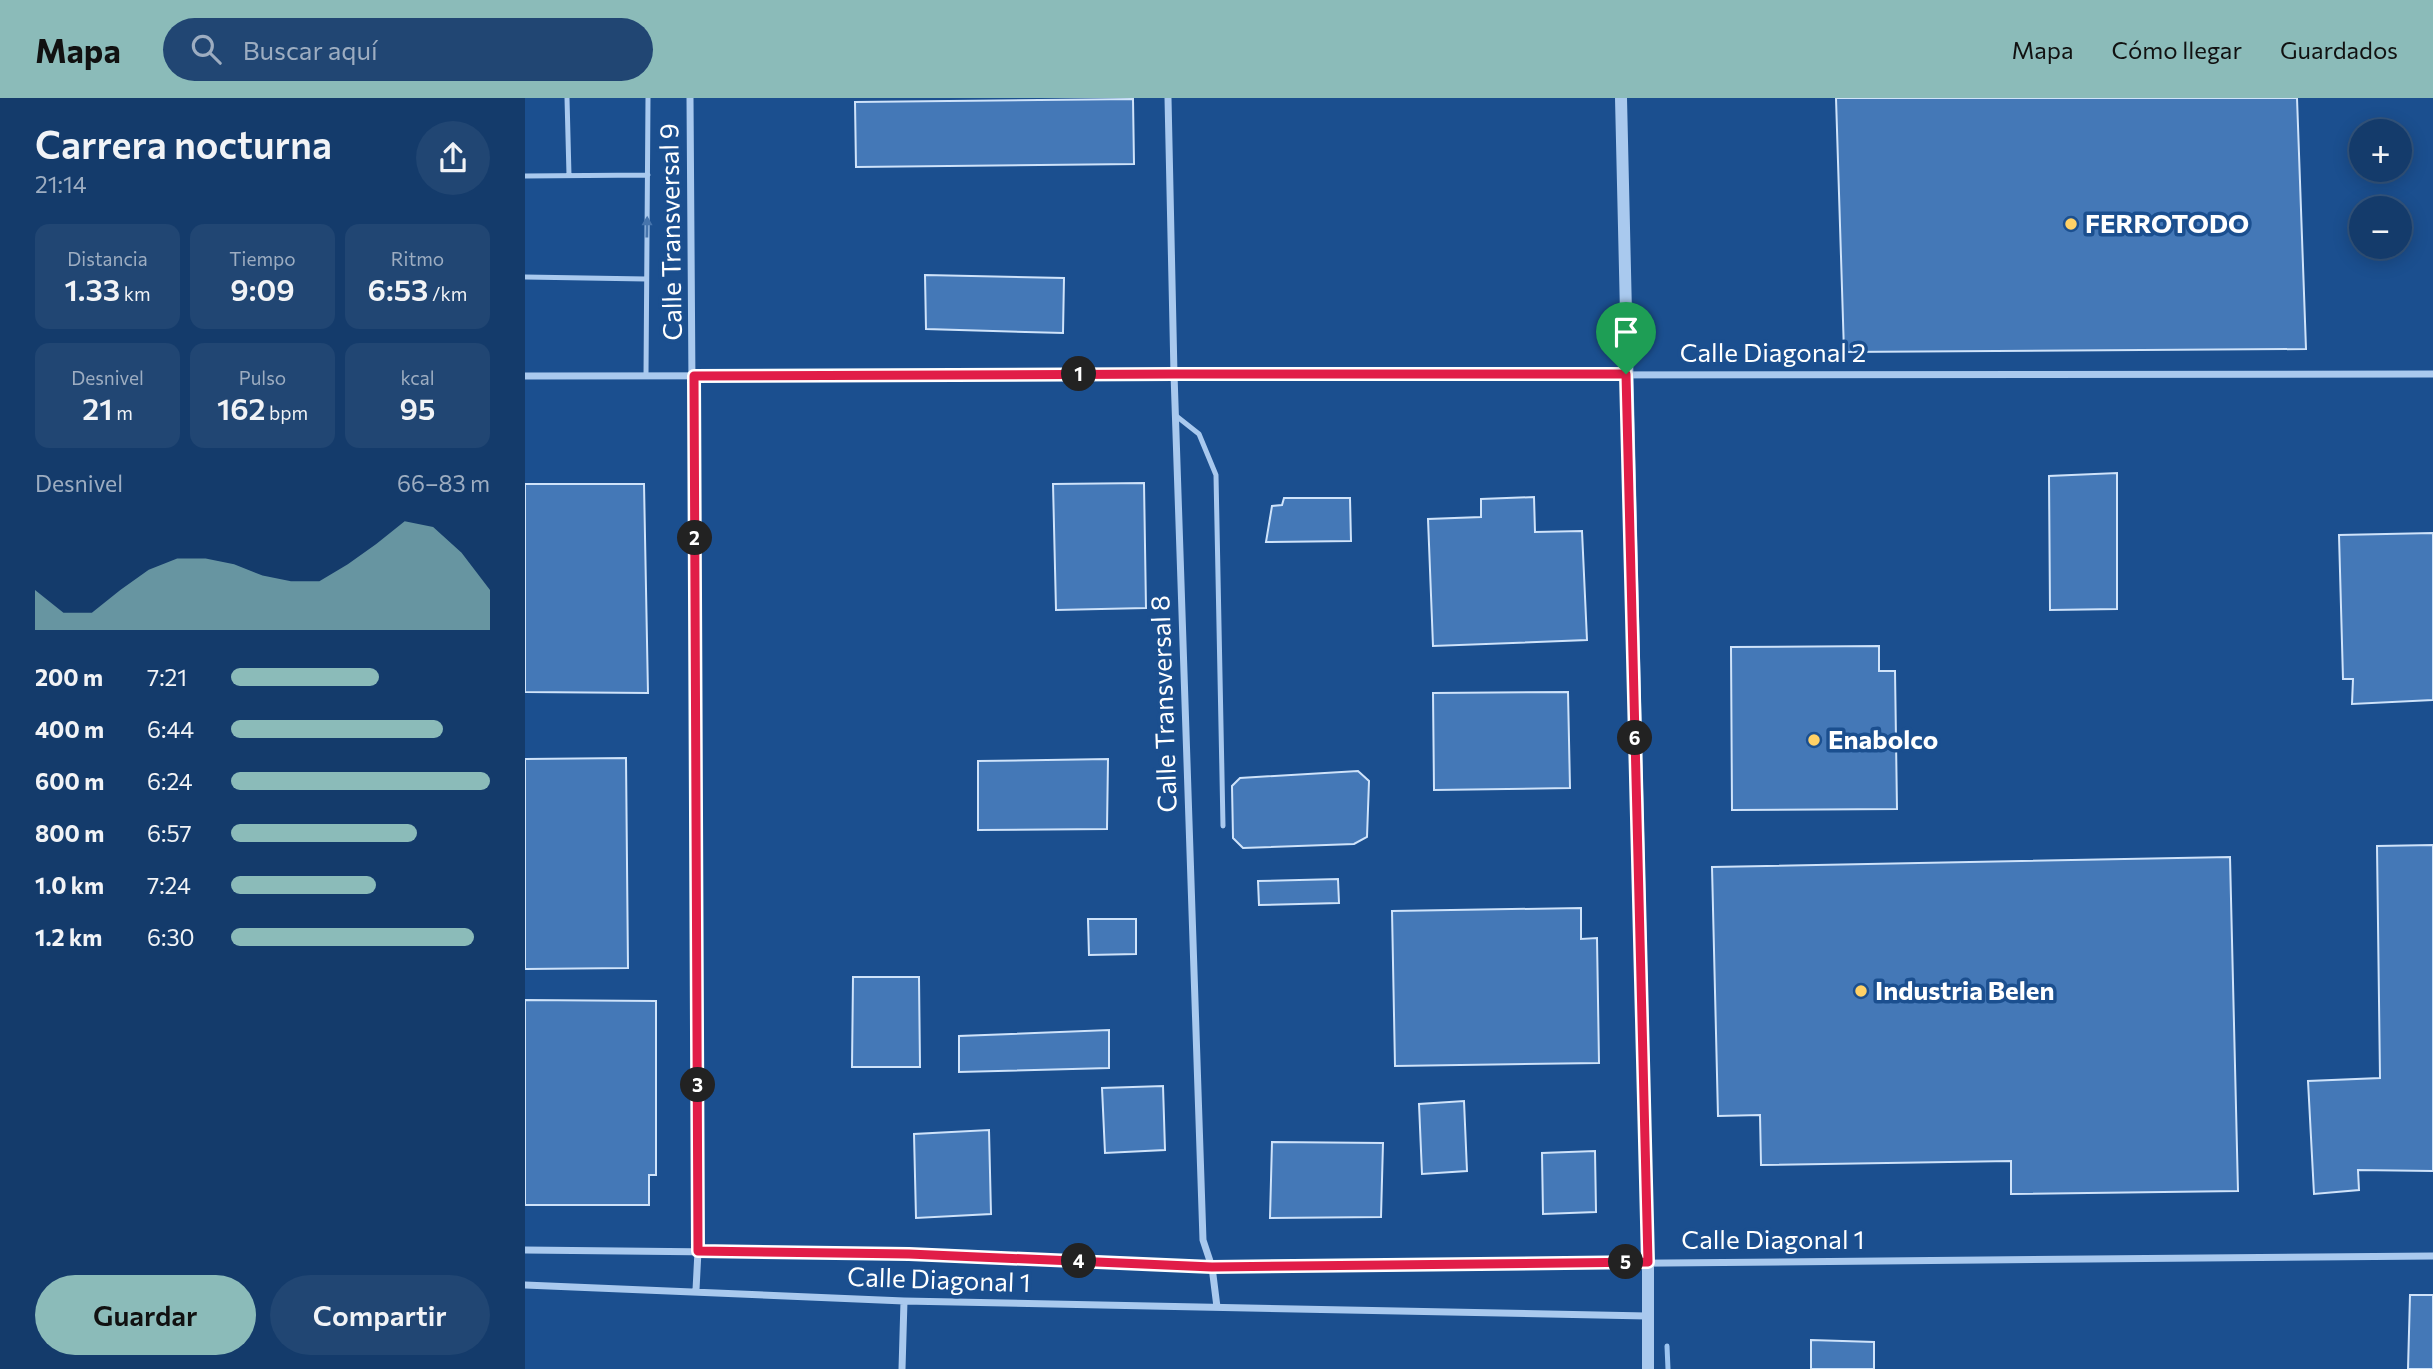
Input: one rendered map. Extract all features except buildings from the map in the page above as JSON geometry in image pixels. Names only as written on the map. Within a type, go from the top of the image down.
[{"type":"street","name":"Calle Transversal 9","points":[[690,98],[694,376],[696,1290]]},
{"type":"street","name":"Calle Transversal 8","points":[[1168,98],[1175,415],[1203,1240],[1212,1267],[1217,1307]]},
{"type":"street","points":[[1621,98],[1648,1262],[1648,1369]]},
{"type":"street","name":"Calle Diagonal 2","points":[[525,376],[2433,374]]},
{"type":"street","name":"Calle Diagonal 1","points":[[525,1250],[909,1254],[1212,1267],[2433,1256]]},
{"type":"street","name":"Calle Diagonal 1","points":[[525,1285],[696,1290],[904,1301],[1647,1315]]},
{"type":"street","points":[[902,1369],[904,1301]]},
{"type":"lane","points":[[567,98],[569,175]]},
{"type":"lane","points":[[646,376],[648,98]]},
{"type":"lane","points":[[525,176],[648,175]]},
{"type":"lane","points":[[525,277],[646,279]]},
{"type":"lane","points":[[1175,415],[1199,434],[1216,475],[1223,826]]},
{"type":"waterway","points":[[1667,1346],[1668,1369]]},
{"type":"place","name":"FERROTODO","points":[[2071,224]]},
{"type":"place","name":"Enabolco","points":[[1814,740]]},
{"type":"place","name":"Industria Belen","points":[[1861,991]]},
{"type":"route","points":[[1626,374],[1648,1262],[1212,1267],[909,1254],[698,1251],[694,376],[1626,374]]}]
